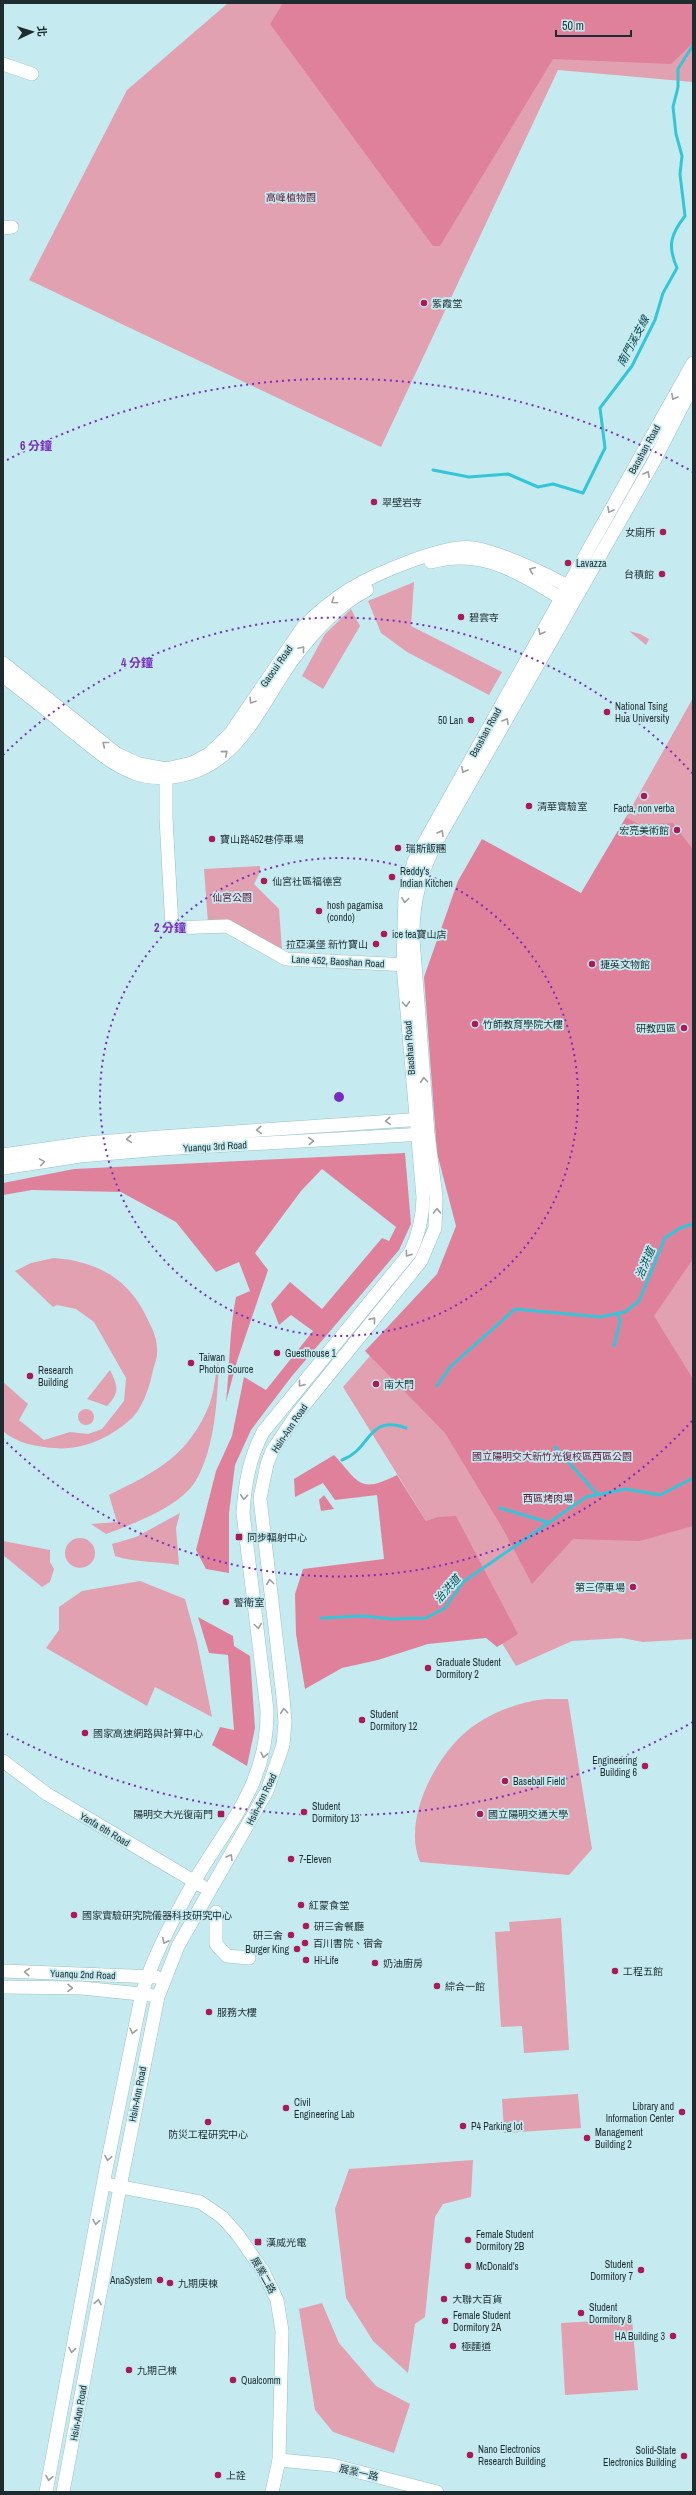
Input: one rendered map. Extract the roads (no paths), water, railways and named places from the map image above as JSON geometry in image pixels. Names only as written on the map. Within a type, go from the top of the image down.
[{"type":"street","points":[[3,64],[32,74]]},
{"type":"street","name":"Baoshan Road","points":[[422,1134],[405,895],[414,861],[693,362]]},
{"type":"street","name":"Baoshan Road","points":[[409,965],[412,916],[416,891],[426,861],[653,463],[693,384]]},
{"type":"street","name":"Gaocui Road","points":[[3,676],[108,760],[134,774],[165,773],[192,763],[209,754],[230,734],[303,627],[329,604],[351,588],[406,564],[450,548],[502,557],[580,593]]},
{"type":"street","name":"Gaocui Road","points":[[472,552],[499,563],[572,605]]},
{"type":"street","name":"Gaocui Road","points":[[3,663],[117,754],[139,764],[165,773]]},
{"type":"street","name":"Lane 452, Baoshan Road","points":[[165,773],[172,928],[227,926],[286,959],[409,965]]},
{"type":"street","name":"Yuanqu 3rd Road","points":[[3,1155],[88,1143],[145,1138],[421,1119]]},
{"type":"street","name":"Yuanqu 3rd Road","points":[[3,1168],[80,1156],[161,1149],[422,1134]]},
{"type":"street","name":"Hsin-Ann Road","points":[[46,2492],[103,2184],[142,1993],[147,1976],[195,1881],[251,1791],[264,1757],[268,1733],[264,1678],[243,1513],[248,1469],[252,1452],[263,1432],[337,1340],[410,1253],[418,1237],[423,1218],[422,1134]]},
{"type":"street","name":"Hsin-Ann Road","points":[[64,2492],[120,2187],[158,1997],[163,1979],[178,1946],[267,1791],[283,1745],[285,1722],[283,1697],[260,1498],[267,1464],[272,1451],[297,1414],[411,1275],[430,1246],[437,1216],[422,1134]]},
{"type":"street","name":"Yanfa 6th Road","points":[[3,1761],[47,1794],[210,1890]]},
{"type":"street","points":[[216,1912],[216,1944],[227,1956],[249,1958]]},
{"type":"street","name":"Yuanqu 2nd Road","points":[[3,1971],[147,1976],[163,1979]]},
{"type":"street","name":"Yuanqu 2nd Road","points":[[3,1987],[82,1988],[142,1993],[158,1997]]},
{"type":"street","name":"展業二路","points":[[103,2184],[200,2202],[222,2216],[238,2235],[263,2270],[277,2300],[282,2331],[279,2460],[272,2492]]},
{"type":"street","name":"展業一路","points":[[279,2460],[332,2466],[437,2492]]},
{"type":"waterway","name":"南門溪支線","points":[[433,470],[469,477],[508,474],[538,487],[553,484],[583,493],[605,448],[600,408],[632,366],[655,320],[663,293],[677,268],[671,246],[676,228],[685,216],[680,174],[682,156],[676,134],[673,107],[678,87],[678,69],[693,45]]},
{"type":"waterway","name":"治洪道","points":[[437,1386],[450,1367],[515,1309],[600,1317],[625,1312],[639,1301],[665,1238],[680,1228],[693,1224]]},
{"type":"waterway","name":"治洪道","points":[[614,1346],[620,1322],[618,1313]]},
{"type":"waterway","points":[[342,1460],[352,1455],[377,1429],[384,1426],[393,1425],[406,1428]]},
{"type":"waterway","name":"治洪道","points":[[555,1447],[597,1494]]},
{"type":"waterway","name":"治洪道","points":[[321,1618],[363,1616],[392,1619],[426,1618],[445,1608],[463,1582],[586,1497],[626,1489],[660,1495],[693,1478]]},
{"type":"waterway","name":"治洪道","points":[[500,1508],[547,1522]]},
{"type":"place","name":"紫霞堂","points":[[424,303]]},
{"type":"place","name":"翠壁岩寺","points":[[374,502]]},
{"type":"place","name":"女廁所","points":[[663,532]]},
{"type":"place","name":"Lavazza","points":[[568,563]]},
{"type":"place","name":"台積館","points":[[662,574]]},
{"type":"place","name":"碧雲寺","points":[[461,617]]},
{"type":"place","name":"National Tsing Hua University","points":[[607,712]]},
{"type":"place","name":"50 Lan","points":[[471,720]]},
{"type":"place","name":"Facta, non verba","points":[[644,796]]},
{"type":"place","name":"清華實驗室","points":[[529,806]]},
{"type":"place","name":"宏亮美術館","points":[[677,830]]},
{"type":"place","name":"寶山路452巷停車場","points":[[212,839]]},
{"type":"place","name":"瑞斯飯糰","points":[[398,848]]},
{"type":"place","name":"Reddy's Indian Kitchen","points":[[392,877]]},
{"type":"place","name":"仙宮社區福德宮","points":[[264,881]]},
{"type":"place","name":"hosh pagamisa (condo)","points":[[319,911]]},
{"type":"place","name":"ice tea寶山店","points":[[384,934]]},
{"type":"place","name":"拉亞漢堡 新竹寶山","points":[[376,944]]},
{"type":"place","name":"捷英文物館","points":[[592,964]]},
{"type":"place","name":"竹師教育學院大樓","points":[[475,1024]]},
{"type":"place","name":"研教四區","points":[[684,1028]]},
{"type":"place","name":"Guesthouse 1","points":[[277,1353]]},
{"type":"place","name":"Taiwan Photon Source","points":[[191,1363]]},
{"type":"place","name":"Research Building","points":[[30,1376]]},
{"type":"place","name":"南大門","points":[[376,1384]]},
{"type":"place","name":"同步輻射中心","points":[[239,1537]]},
{"type":"place","name":"第三停車場","points":[[633,1587]]},
{"type":"place","name":"警衛室","points":[[226,1602]]},
{"type":"place","name":"Graduate Student Dormitory 2","points":[[428,1668]]},
{"type":"place","name":"Student Dormitory 12","points":[[362,1720]]},
{"type":"place","name":"國家高速網路與計算中心","points":[[85,1733]]},
{"type":"place","name":"Engineering Building 6","points":[[645,1766]]},
{"type":"place","name":"Baseball Field","points":[[505,1781]]},
{"type":"place","name":"Student Dormitory 13","points":[[304,1812]]},
{"type":"place","name":"陽明交大光復南門","points":[[221,1814]]},
{"type":"place","name":"國立陽明交通大學","points":[[480,1814]]},
{"type":"place","name":"7-Eleven","points":[[291,1859]]},
{"type":"place","name":"紅蒙食堂","points":[[301,1905]]},
{"type":"place","name":"國家實驗研究院儀器科技研究中心","points":[[74,1915]]},
{"type":"place","name":"研三舍餐廳","points":[[306,1926]]},
{"type":"place","name":"研三舍","points":[[291,1935]]},
{"type":"place","name":"百川書院、宿舍","points":[[305,1943]]},
{"type":"place","name":"Burger King","points":[[297,1949]]},
{"type":"place","name":"Hi-Life","points":[[306,1960]]},
{"type":"place","name":"奶油廚房","points":[[375,1963]]},
{"type":"place","name":"工程五館","points":[[615,1971]]},
{"type":"place","name":"綜合一館","points":[[437,1986]]},
{"type":"place","name":"服務大樓","points":[[209,2012]]},
{"type":"place","name":"Civil Engineering Lab","points":[[286,2108]]},
{"type":"place","name":"Library and Information Center","points":[[682,2112]]},
{"type":"place","name":"防災工程研究中心","points":[[208,2122]]},
{"type":"place","name":"P4 Parking lot","points":[[463,2126]]},
{"type":"place","name":"Management Building 2","points":[[587,2138]]},
{"type":"place","name":"Female Student Dormitory 2B","points":[[468,2240]]},
{"type":"place","name":"漢威光電","points":[[258,2242]]},
{"type":"place","name":"McDonald's","points":[[468,2266]]},
{"type":"place","name":"Student Dormitory 7","points":[[641,2270]]},
{"type":"place","name":"AnaSystem","points":[[160,2280]]},
{"type":"place","name":"九期庚棟","points":[[170,2283]]},
{"type":"place","name":"大聯大百貨","points":[[444,2299]]},
{"type":"place","name":"Student Dormitory 8","points":[[581,2313]]},
{"type":"place","name":"Female Student Dormitory 2A","points":[[445,2321]]},
{"type":"place","name":"HA Building 3","points":[[673,2336]]},
{"type":"place","name":"極麵道","points":[[453,2346]]},
{"type":"place","name":"九期己棟","points":[[129,2370]]},
{"type":"place","name":"Qualcomm","points":[[233,2380]]},
{"type":"place","name":"Nano Electronics Research Building","points":[[470,2455]]},
{"type":"place","name":"Solid-State Electronics Building","points":[[684,2456]]},
{"type":"place","name":"上詮","points":[[218,2475]]},
{"type":"park label","name":"高峰植物園","points":[[291,197]]},
{"type":"park label","name":"仙宮公園","points":[[232,897]]},
{"type":"park label","name":"國立陽明交大新竹光復校區西區公園","points":[[552,1456]]},
{"type":"park label","name":"西區烤肉場","points":[[548,1498]]}]
